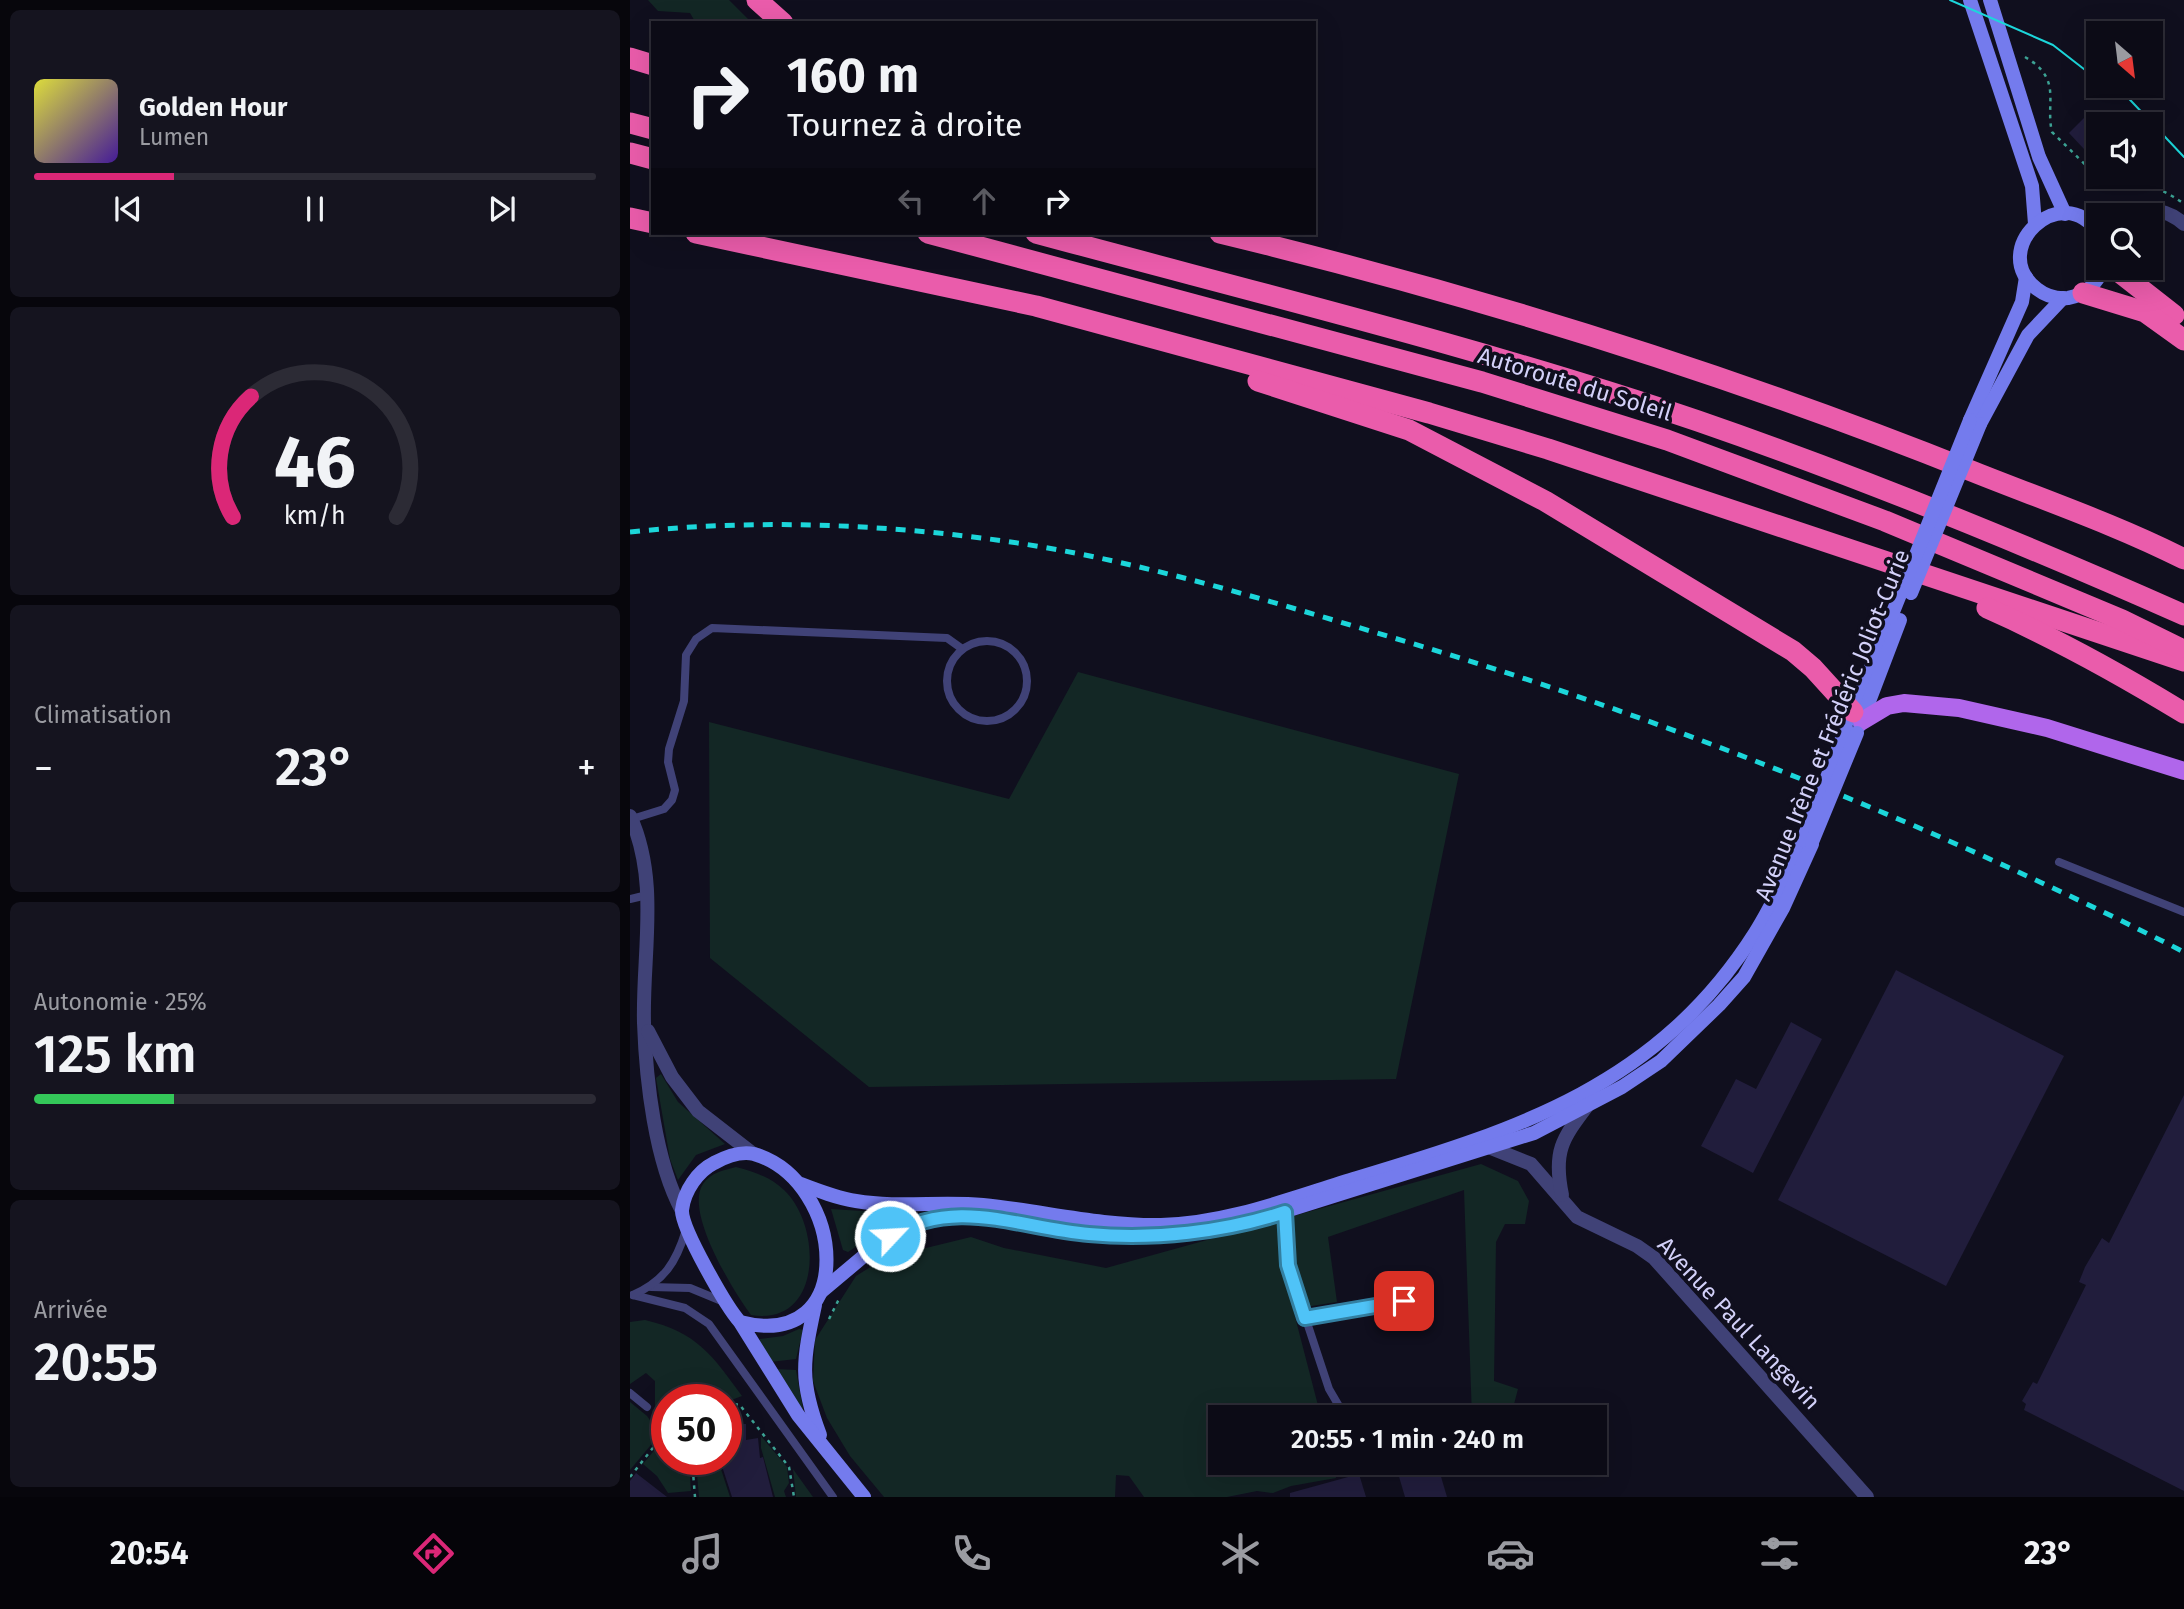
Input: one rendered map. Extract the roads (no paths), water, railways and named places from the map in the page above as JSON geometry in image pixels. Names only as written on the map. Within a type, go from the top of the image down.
[{"type":"highway","points":[[757,0],[781,21]]},
{"type":"highway","points":[[630,58],[651,64]]},
{"type":"highway","points":[[630,123],[651,128]]},
{"type":"highway","points":[[630,153],[651,158]]},
{"type":"highway","points":[[630,218],[651,223]]},
{"type":"highway","points":[[705,235],[1036,306],[1429,413],[1548,449],[2184,661]]},
{"type":"highway","name":"Autoroute du Soleil","points":[[935,235],[1469,378],[1667,440],[1885,521],[2122,620],[2184,651]]},
{"type":"highway","name":"Autoroute du Soleil","points":[[1043,235],[1507,361],[1697,421],[1982,527],[2184,615]]},
{"type":"highway","points":[[1228,235],[1503,310],[1728,380],[1893,440],[2178,555]]},
{"type":"highway","points":[[2130,280],[2184,322]]},
{"type":"highway","points":[[2073,295],[2145,312],[2184,340]]},
{"type":"highway","points":[[1221,358],[1240,375],[1409,430],[1545,501],[1793,651],[1813,667],[1855,724]]},
{"type":"highway","points":[[1876,559],[2034,629],[2184,713]]},
{"type":"main road","points":[[1970,0],[2032,186],[2035,224],[2054,214],[2076,216],[2086,223]]},
{"type":"main road","points":[[1990,0],[2039,156],[2065,214]]},
{"type":"main road","name":"Avenue Irène et Frédéric Joliot-Curie","points":[[818,1299],[878,1244],[928,1219],[984,1216],[1089,1234],[1179,1235],[1285,1212],[1534,1133],[1587,1106],[1661,1061],[1744,977],[1783,908],[2022,302],[2026,277],[2022,267],[2022,243],[2035,224]]},
{"type":"main road","points":[[2026,277],[2042,292],[2073,295]]},
{"type":"main road","name":"Avenue Irène et Frédéric Joliot-Curie","points":[[1975,422],[2028,335],[2073,295],[2095,280]]},
{"type":"main road","points":[[1855,724],[1887,706],[1904,703],[1959,708],[2048,728],[2184,771]]},
{"type":"main road","name":"Avenue Irène et Frédéric Joliot-Curie","points":[[801,1184],[856,1201],[982,1205],[1100,1223],[1163,1225],[1215,1219],[1275,1203],[1498,1134],[1559,1106],[1616,1075],[1682,1021],[1718,982],[1754,934],[1807,842]]},
{"type":"main road","points":[[824,1446],[808,1403],[803,1374],[827,1248],[818,1214],[801,1184],[781,1166],[752,1153],[727,1156],[703,1169],[688,1190],[682,1211],[687,1227],[724,1302],[740,1322],[798,1415],[864,1497]]},
{"type":"main road","points":[[740,1322],[777,1326],[801,1317],[818,1299]]},
{"type":"street","points":[[2163,212],[2176,217],[2184,224]]},
{"type":"street","points":[[631,818],[642,854],[647,895],[644,1024],[652,1098],[668,1185],[682,1211]]},
{"type":"street","points":[[644,1024],[672,1077],[698,1111],[752,1153]]},
{"type":"street","points":[[1563,1199],[1558,1155],[1563,1137],[1587,1106]]},
{"type":"street","name":"Avenue Paul Langevin","points":[[1491,1148],[1531,1164],[1577,1217],[1637,1246],[1654,1258],[1867,1497]]},
{"type":"lane","points":[[631,818],[664,809],[674,795],[669,749],[684,701],[686,654],[696,639],[712,628],[947,638],[961,648]]},
{"type":"lane","points":[[992,639],[1020,655],[1029,686],[1013,714],[982,722],[954,706],[945,676],[961,648],[992,639]]},
{"type":"lane","points":[[2059,862],[2184,912]]},
{"type":"lane","points":[[630,899],[647,895]]},
{"type":"lane","points":[[1285,1212],[1288,1265],[1329,1388],[1339,1405]]},
{"type":"lane","points":[[631,1296],[651,1287],[668,1272],[677,1260],[687,1227]]},
{"type":"lane","points":[[651,1287],[690,1288],[724,1302]]},
{"type":"lane","points":[[631,1296],[685,1308],[709,1324],[833,1497]]},
{"type":"lane","points":[[1305,1318],[1429,1297]]},
{"type":"lane","points":[[630,1393],[647,1407]]},
{"type":"tram line","points":[[1950,0],[2053,45],[2086,71]]},
{"type":"tram line","points":[[2128,98],[2184,157]]},
{"type":"railway","points":[[630,532],[718,526],[806,525],[937,533],[1086,555],[1241,593],[1495,669],[1697,739],[1895,817],[2089,905],[2184,952]]}]
